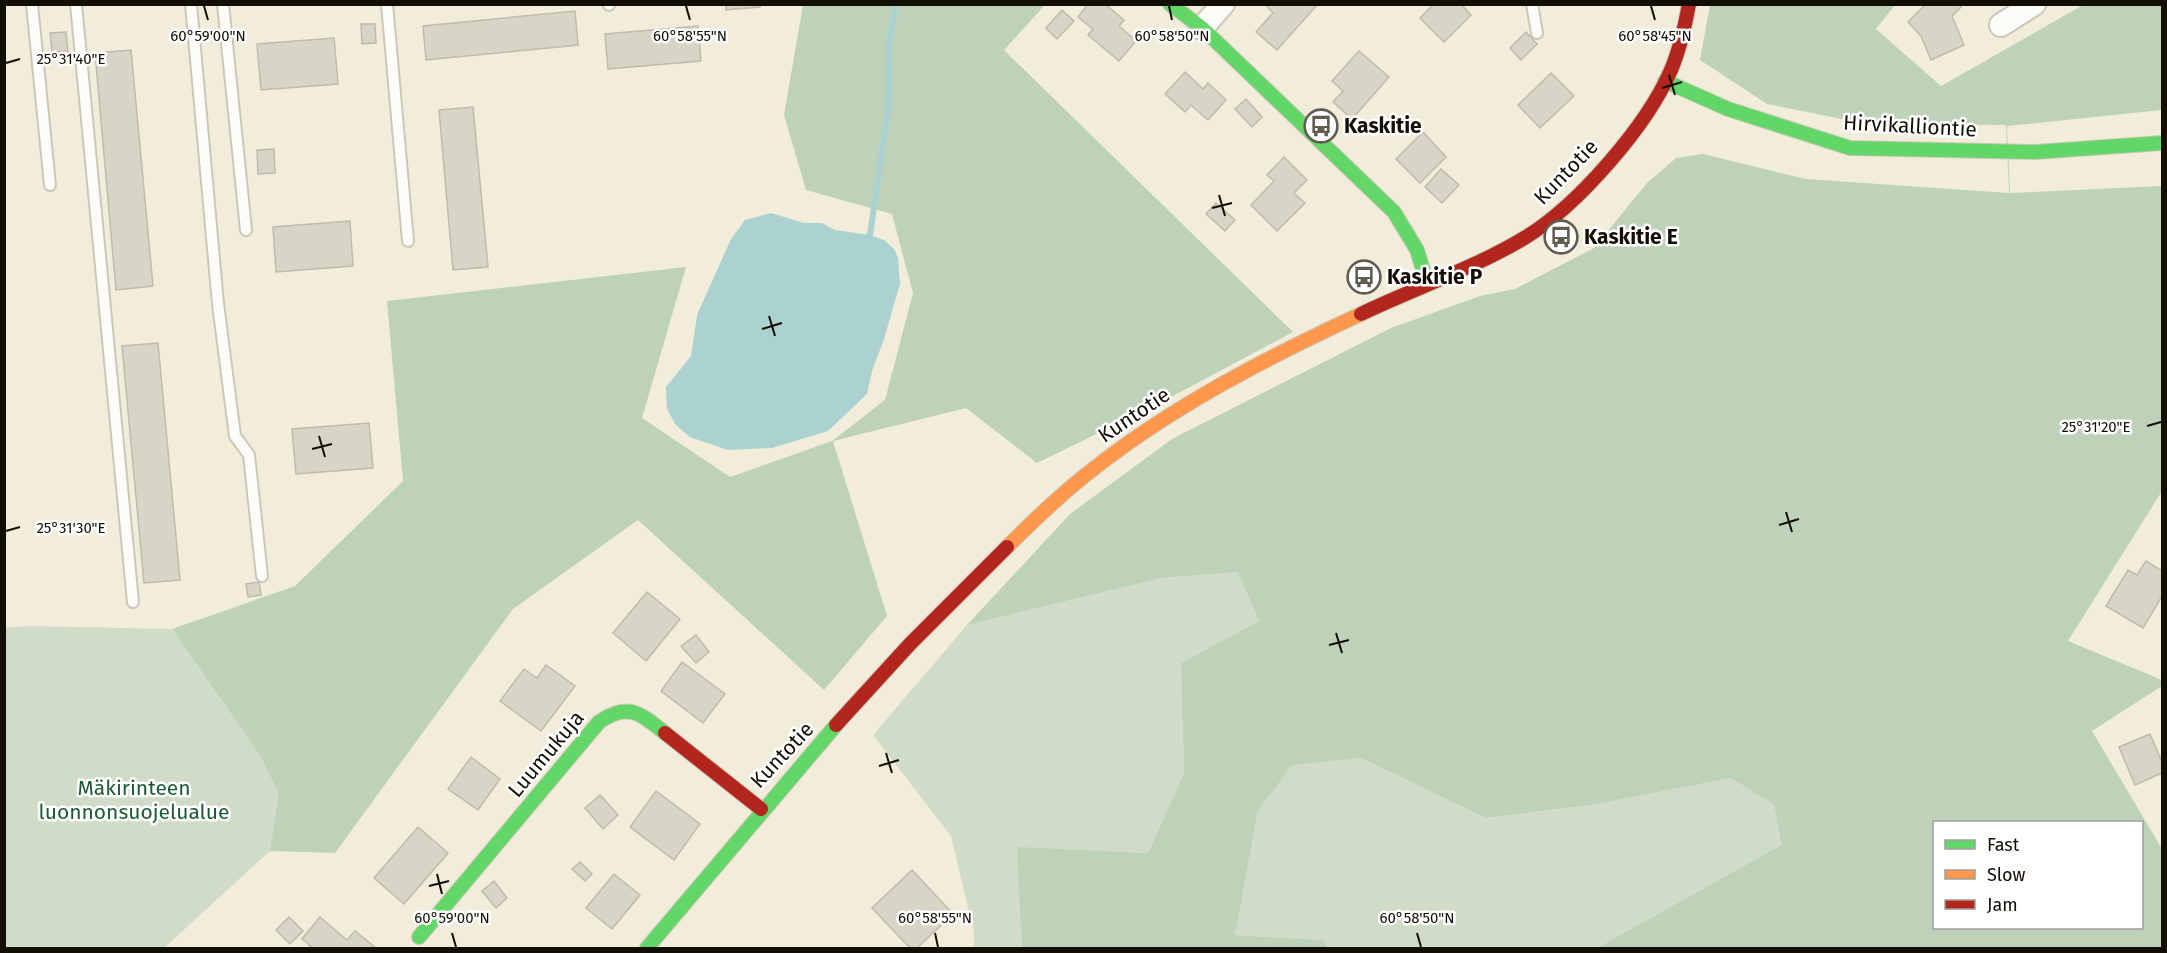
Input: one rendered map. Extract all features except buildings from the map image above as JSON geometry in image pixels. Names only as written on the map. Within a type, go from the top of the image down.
[{"type":"street","points":[[1170,4],[1202,28],[1394,212],[1417,250],[1427,283]]},
{"type":"street","points":[[1202,28],[1223,4]]},
{"type":"street","name":"Kuntotie","points":[[647,948],[761,809],[900,655],[1002,552],[1086,473],[1177,410],[1275,356],[1427,283],[1478,262],[1540,229],[1580,194],[1637,124],[1665,81],[1682,38],[1689,4]]},
{"type":"street","points":[[2001,25],[2034,4]]},
{"type":"street","name":"Hirvikalliontie","points":[[1665,81],[1728,109],[1850,148],[2035,152],[2163,143]]},
{"type":"street","name":"Luumukuja","points":[[419,938],[599,722],[615,711],[639,712],[761,809]]},
{"type":"lane","points":[[32,4],[50,185]]},
{"type":"lane","points":[[76,4],[133,602]]},
{"type":"lane","points":[[191,4],[222,337],[235,436],[249,455],[262,576]]},
{"type":"lane","points":[[223,4],[246,230]]},
{"type":"lane","points":[[387,4],[408,241]]},
{"type":"lane","points":[[1532,4],[1538,33]]},
{"type":"green space","points":[[803,5],[1045,5],[1004,50],[1293,332],[1154,406],[1037,463],[966,408],[833,441],[887,616],[824,690],[638,520],[513,609],[335,853],[270,851],[279,794],[261,757],[172,629],[295,586],[403,481],[387,301],[686,267],[642,418],[730,477],[832,441],[885,400],[913,293],[892,214],[806,190],[784,115]]},
{"type":"green space","points":[[1710,5],[1895,5],[1876,29],[1941,86],[2083,5],[2162,5],[2162,110],[2007,126],[2010,193],[2162,186],[2162,491],[2068,641],[2162,680],[2162,686],[2092,731],[2162,849],[2162,948],[1597,948],[1782,845],[1774,805],[1731,778],[1591,805],[1486,818],[1361,758],[1292,765],[1258,811],[1235,935],[1322,940],[1328,948],[1022,948],[1017,847],[1148,853],[1184,773],[1181,663],[1259,621],[1238,572],[1162,578],[967,625],[1070,514],[1172,439],[1391,328],[1480,296],[1515,289],[1594,248],[1647,183],[1676,158],[1703,154],[1806,179],[2009,193],[2006,125],[1867,124],[1767,104],[1700,60]]},
{"type":"green space","points":[[1239,572],[1260,621],[1181,663],[1184,773],[1148,853],[1018,848],[1022,948],[974,948],[974,932],[951,836],[873,735],[967,625],[1162,578]]},
{"type":"green space","name":"Mäkirinteen luonnonsuojelualue","points":[[28,626],[172,629],[261,757],[280,794],[270,851],[164,948],[5,948],[4,628]]},
{"type":"green space","points":[[1361,758],[1486,818],[1591,805],[1731,778],[1774,805],[1783,845],[1597,948],[1328,948],[1321,940],[1235,935],[1258,811],[1292,764]]},
{"type":"water","points":[[771,213],[804,223],[822,223],[835,230],[870,235],[884,240],[894,249],[898,258],[900,284],[872,371],[867,394],[828,431],[772,448],[728,450],[690,437],[675,424],[667,409],[666,387],[691,356],[697,315],[731,239],[745,220]]},
{"type":"waterway","points":[[870,235],[888,109],[889,42],[896,4]]},
{"type":"traffic: fast","points":[[1170,4],[1202,28],[1394,212],[1417,250],[1427,283]]},
{"type":"traffic: fast","points":[[1665,81],[1728,109],[1850,148],[2035,152],[2162,143]]},
{"type":"traffic: fast","points":[[419,937],[599,722],[618,712],[634,712],[665,733]]},
{"type":"traffic: fast","points":[[647,948],[836,725]]},
{"type":"traffic: slow","points":[[1007,547],[1081,479],[1155,425],[1256,365],[1361,314]]},
{"type":"traffic: jam","points":[[1361,314],[1506,248],[1546,223],[1567,205],[1588,185],[1628,139],[1660,92],[1677,54],[1689,4]]},
{"type":"traffic: jam","points":[[836,725],[910,644],[1007,547]]},
{"type":"traffic: jam","points":[[665,733],[761,809]]},
{"type":"place","name":"Kaskitie","points":[[1321,126]]},
{"type":"place","name":"Kaskitie E","points":[[1561,237]]},
{"type":"place","name":"Kaskitie P","points":[[1364,277]]}]
